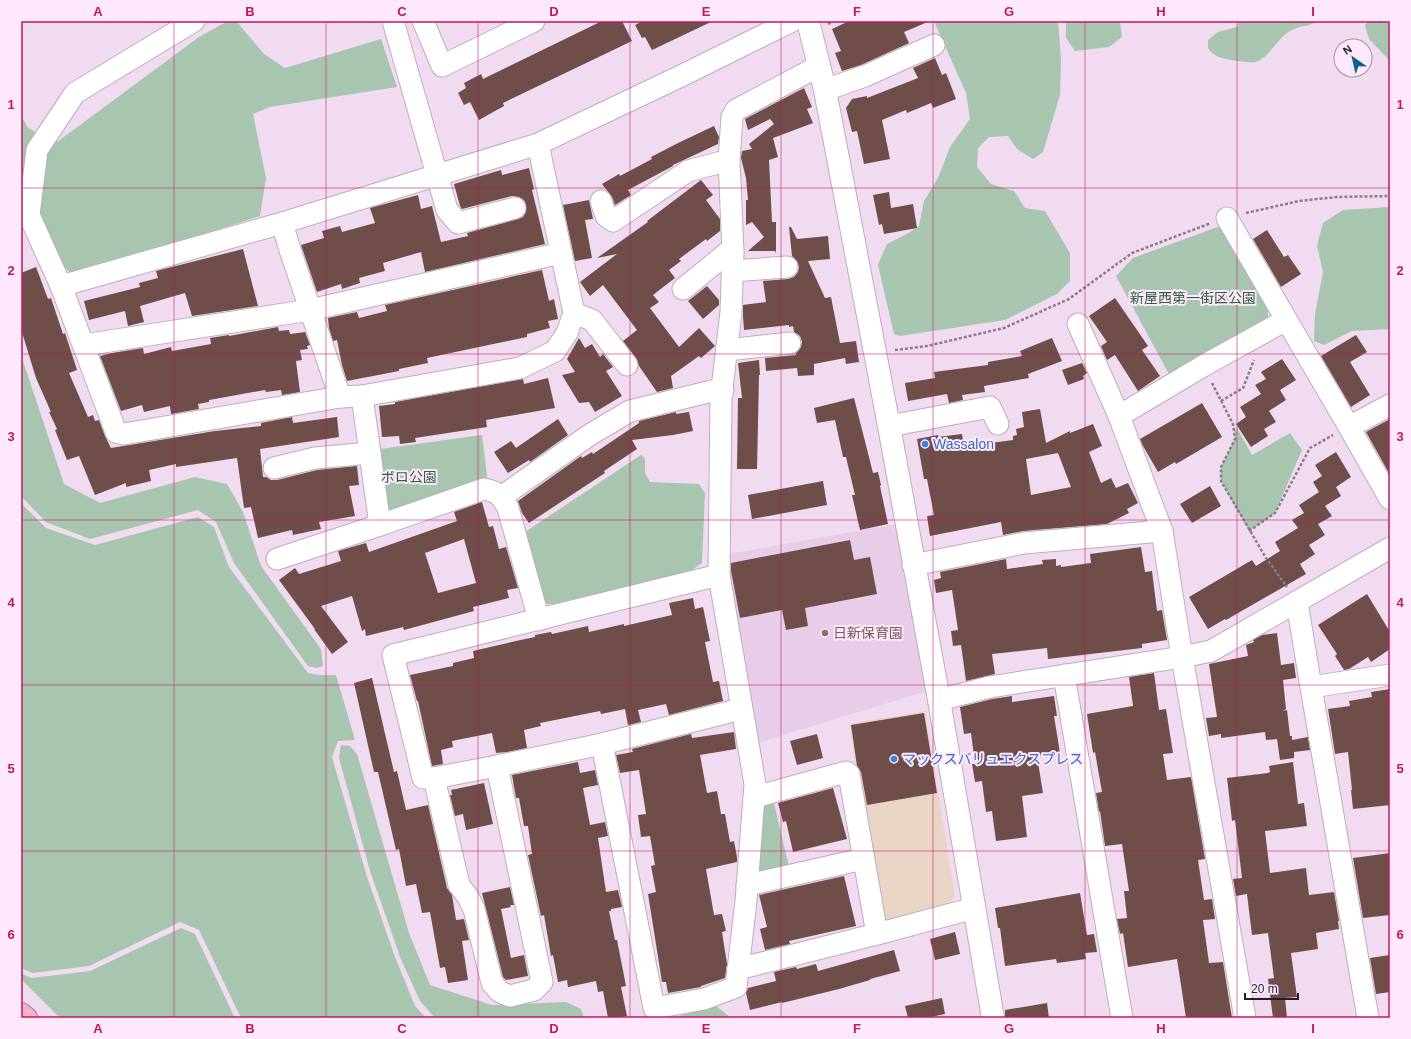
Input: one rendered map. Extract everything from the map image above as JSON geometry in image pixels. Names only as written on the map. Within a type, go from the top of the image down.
[{"type":"highway","points":[[21,1014],[26,1018]]},
{"type":"street","points":[[194,21],[75,93],[37,150],[30,215],[61,286],[116,432],[124,434],[340,397],[362,396],[520,368],[555,351],[567,332],[574,313],[538,144]]},
{"type":"street","points":[[393,21],[447,210],[458,223],[515,208]]},
{"type":"street","points":[[422,21],[442,66],[534,21]]},
{"type":"street","points":[[61,286],[282,223],[538,144],[792,21]]},
{"type":"street","points":[[808,21],[825,90],[889,426],[993,1018]]},
{"type":"street","points":[[825,90],[865,76],[934,45]]},
{"type":"street","points":[[602,744],[654,1008],[704,999],[736,987],[747,885],[755,784],[719,575],[722,391],[731,312],[732,262],[729,160],[732,117],[736,110],[819,66]]},
{"type":"street","points":[[601,201],[606,216],[613,221],[688,171],[729,160]]},
{"type":"street","points":[[1227,218],[1390,499]]},
{"type":"street","points":[[282,223],[340,397]]},
{"type":"street","points":[[84,345],[310,310],[561,253]]},
{"type":"street","points":[[682,289],[727,253],[732,262]]},
{"type":"street","points":[[732,262],[787,267]]},
{"type":"street","points":[[574,313],[592,320],[627,365]]},
{"type":"street","points":[[1119,416],[1203,366],[1286,320]]},
{"type":"street","points":[[1078,324],[1119,416],[1162,531],[1182,657],[1245,1018]]},
{"type":"street","points":[[727,350],[790,343]]},
{"type":"street","points":[[501,497],[591,434],[630,411],[712,391],[722,391]]},
{"type":"street","points":[[362,396],[380,525]]},
{"type":"street","points":[[1349,427],[1390,405]]},
{"type":"street","points":[[889,426],[990,407],[998,424]]},
{"type":"street","points":[[274,468],[315,458],[370,454]]},
{"type":"street","points":[[278,559],[484,489],[496,492],[508,508],[539,620]]},
{"type":"street","points":[[913,565],[1024,543],[1162,531]]},
{"type":"street","points":[[938,700],[990,687],[1182,657],[1211,651],[1390,548]]},
{"type":"street","points":[[719,575],[393,655],[423,778],[434,778],[498,766],[602,744],[741,709]]},
{"type":"street","points":[[1297,602],[1368,1018]]},
{"type":"street","points":[[1311,687],[1390,675]]},
{"type":"street","points":[[1064,676],[1122,1018]]},
{"type":"street","points":[[434,778],[459,885],[468,897],[474,909],[492,983],[500,992],[510,996],[534,990],[542,982],[498,766]]},
{"type":"street","points":[[755,797],[846,772],[849,774],[877,934]]},
{"type":"street","points":[[747,885],[863,859]]},
{"type":"street","points":[[738,969],[974,908]]},
{"type":"path","points":[[875,354],[927,346],[1004,328],[1069,299],[1132,253],[1227,218],[1300,201],[1337,197],[1390,196]]},
{"type":"path","points":[[1221,402],[1243,388],[1255,357]]},
{"type":"path","points":[[1203,366],[1233,424],[1235,439],[1221,467],[1221,481],[1266,558],[1297,602]]},
{"type":"path","points":[[1250,531],[1275,513],[1310,448],[1349,427]]},
{"type":"shaded area","name":"日新保育園","points":[[897,524],[927,691],[754,744],[723,555]]},
{"type":"shaded area","points":[[925,711],[955,896],[947,908],[893,923],[882,916],[849,724]]},
{"type":"green space","points":[[228,21],[236,21],[264,54],[285,68],[381,39],[397,87],[270,107],[253,114],[266,178],[260,216],[73,276],[49,249],[21,228],[21,115],[28,128],[57,142],[199,37]]},
{"type":"green space","points":[[934,21],[1058,21],[1061,60],[1060,95],[1043,152],[1033,159],[1017,149],[1008,136],[989,137],[978,148],[977,167],[991,184],[1014,191],[1025,208],[1045,211],[1070,253],[1070,281],[1057,294],[1005,320],[900,336],[894,334],[878,265],[887,244],[919,226],[924,201],[938,178],[950,147],[970,119],[966,93]]},
{"type":"green space","points":[[1066,21],[1120,21],[1122,37],[1109,47],[1075,51],[1066,38]]},
{"type":"green space","points":[[1239,21],[1318,21],[1295,28],[1287,33],[1269,53],[1255,62],[1221,58],[1208,48],[1208,40],[1218,32],[1237,27]]},
{"type":"green space","points":[[1367,21],[1390,21],[1390,61],[1373,43],[1373,38],[1369,38],[1365,26]]},
{"type":"green space","points":[[1390,207],[1390,329],[1352,331],[1324,345],[1314,341],[1315,314],[1323,272],[1317,245],[1323,223],[1343,210]]},
{"type":"green space","name":"新屋西第一街区公園","points":[[1223,225],[1268,303],[1268,322],[1171,378],[1116,276],[1133,258]]},
{"type":"green space","points":[[21,355],[64,484],[100,503],[195,477],[227,484],[243,512],[261,566],[321,649],[323,666],[317,668],[308,666],[234,563],[216,522],[198,510],[90,539],[46,522],[21,496]]},
{"type":"green space","points":[[1237,428],[1252,455],[1290,433],[1302,450],[1275,513],[1249,531],[1221,481],[1221,467],[1235,439],[1234,430]]},
{"type":"green space","name":"ボロ公園","points":[[482,435],[488,483],[390,516],[382,510],[373,450]]},
{"type":"green space","points":[[641,455],[645,458],[645,473],[650,482],[699,484],[705,493],[702,563],[692,570],[561,604],[547,604],[540,597],[522,534]]},
{"type":"green space","points":[[21,503],[46,528],[95,545],[198,517],[214,527],[229,567],[308,673],[319,675],[336,675],[355,740],[338,741],[332,757],[367,877],[395,957],[415,1006],[426,1018],[241,1018],[199,930],[180,922],[89,966],[32,973],[21,968]]},
{"type":"green space","points":[[341,745],[350,746],[357,754],[409,933],[430,985],[492,1005],[566,1002],[581,1009],[584,1018],[435,1018],[420,1001],[400,957],[370,871],[339,758]]},
{"type":"green space","points":[[773,799],[790,871],[763,877],[754,868],[762,807],[767,801]]},
{"type":"green space","points":[[181,928],[195,934],[235,1018],[60,1018],[21,979],[21,973],[31,978],[90,971]]},
{"type":"green space","points":[[715,1005],[731,1018],[673,1018]]},
{"type":"building","points":[[602,21],[622,21],[632,41],[503,103],[504,106],[479,120],[470,102],[464,105],[458,93],[466,88],[464,83],[481,74],[483,79]]},
{"type":"building","points":[[643,21],[713,21],[652,50],[645,37],[642,38],[635,25]]},
{"type":"building","points":[[849,21],[930,21],[904,32],[909,43],[861,65],[842,71],[835,53],[841,51],[832,29]]},
{"type":"building","points":[[935,58],[942,75],[946,73],[956,99],[933,108],[931,103],[907,113],[906,110],[882,120],[890,159],[864,164],[857,131],[852,132],[846,108],[852,99],[867,96],[867,98],[918,78],[913,68]]},
{"type":"building","points":[[804,88],[812,107],[807,109],[813,123],[773,138],[778,157],[769,160],[772,222],[776,222],[776,253],[775,251],[748,251],[764,237],[752,222],[746,225],[746,200],[748,200],[746,178],[741,158],[742,151],[752,149],[749,144],[774,124],[770,119],[748,130],[745,119]]},
{"type":"building","points":[[714,126],[719,137],[718,144],[673,165],[628,190],[631,195],[615,205],[612,197],[602,184],[619,174],[620,176],[652,159],[651,157],[678,143]]},
{"type":"building","points":[[529,168],[534,189],[532,190],[545,244],[425,272],[421,252],[383,263],[385,271],[359,278],[360,283],[342,289],[341,284],[317,292],[301,245],[324,238],[322,231],[340,226],[342,232],[375,223],[370,208],[418,195],[421,209],[432,206],[441,242],[468,236],[467,233],[523,217],[526,212],[526,205],[524,200],[519,197],[512,196],[462,209],[454,184],[501,170],[502,175]]},
{"type":"building","points":[[701,180],[713,195],[706,200],[720,219],[720,231],[707,241],[706,239],[679,259],[681,261],[669,270],[675,278],[653,295],[659,302],[650,308],[679,347],[699,328],[715,346],[701,358],[699,356],[671,376],[673,388],[657,392],[639,366],[636,358],[623,341],[637,330],[603,285],[590,296],[580,282],[617,254],[597,258],[648,222],[647,221]]},
{"type":"building","points":[[889,192],[891,208],[913,204],[917,228],[884,234],[882,224],[879,225],[873,195]]},
{"type":"building","points":[[589,200],[593,219],[585,220],[592,258],[575,261],[563,205]]},
{"type":"building","points":[[789,227],[791,227],[797,239],[828,236],[830,259],[808,261],[825,298],[831,297],[840,343],[856,341],[859,362],[846,364],[845,358],[814,364],[814,375],[798,376],[797,368],[766,371],[765,358],[796,355],[801,347],[802,342],[800,336],[794,332],[793,326],[789,327],[789,325],[744,330],[743,305],[766,302],[763,281],[788,279],[794,277],[798,272],[799,267],[797,261],[792,256]]},
{"type":"building","points":[[1267,230],[1284,257],[1288,255],[1301,274],[1281,287],[1253,239]]},
{"type":"building","points":[[243,249],[258,306],[192,316],[185,293],[140,306],[144,322],[128,326],[125,311],[89,320],[84,301],[140,287],[139,283],[158,278],[156,271]]},
{"type":"building","points":[[36,267],[48,299],[51,298],[63,334],[65,333],[77,370],[69,373],[88,417],[93,415],[95,421],[99,420],[111,448],[215,431],[261,426],[261,423],[292,417],[293,423],[337,417],[339,437],[260,449],[263,477],[271,480],[277,480],[317,470],[357,466],[359,485],[349,486],[355,516],[319,522],[321,529],[293,535],[292,530],[258,538],[251,507],[244,508],[237,458],[176,467],[176,464],[149,470],[151,481],[126,487],[126,483],[95,495],[79,456],[67,460],[55,430],[57,429],[49,412],[51,412],[36,378],[21,329],[21,273]]},
{"type":"building","points":[[542,270],[549,301],[554,299],[558,319],[548,321],[550,328],[527,334],[527,337],[427,358],[428,363],[399,369],[399,371],[347,381],[337,340],[333,341],[328,318],[357,312],[359,318],[387,311],[385,305]]},
{"type":"building","points":[[707,286],[719,300],[719,305],[703,319],[688,301]]},
{"type":"building","points":[[1115,298],[1148,346],[1142,350],[1160,376],[1138,391],[1115,355],[1107,360],[1101,346],[1107,342],[1089,316]]},
{"type":"building","points":[[278,327],[279,331],[289,330],[290,334],[305,332],[310,345],[307,346],[308,349],[300,350],[302,360],[296,361],[300,392],[282,395],[281,390],[266,392],[265,390],[209,400],[209,402],[198,404],[199,409],[171,414],[170,406],[144,412],[142,405],[121,411],[100,356],[143,348],[144,354],[171,347],[172,351],[211,344],[210,338]]},
{"type":"building","points":[[1356,335],[1367,352],[1350,362],[1370,395],[1351,407],[1321,356]]},
{"type":"building","points":[[579,338],[585,348],[592,344],[600,357],[603,354],[613,367],[606,371],[622,396],[595,412],[589,402],[579,403],[562,375],[575,372],[567,359]]},
{"type":"building","points":[[1052,338],[1062,361],[1028,374],[1029,378],[984,386],[985,392],[962,395],[963,400],[949,403],[947,394],[908,401],[905,383],[935,378],[934,372],[988,365],[988,362],[1022,356],[1020,351]]},
{"type":"building","points":[[1282,359],[1296,380],[1280,390],[1286,400],[1269,411],[1276,422],[1264,429],[1268,436],[1251,447],[1236,424],[1246,417],[1240,407],[1261,394],[1255,385],[1266,379],[1261,372]]},
{"type":"building","points":[[759,360],[760,375],[757,469],[737,469],[738,398],[742,398],[738,363]]},
{"type":"building","points":[[1082,363],[1087,373],[1083,376],[1084,379],[1068,385],[1062,370]]},
{"type":"building","points":[[548,378],[555,408],[486,420],[487,427],[415,438],[416,442],[400,444],[399,436],[382,437],[379,406],[523,379],[524,384]]},
{"type":"building","points":[[854,398],[873,473],[878,472],[888,524],[860,530],[852,495],[855,495],[846,457],[843,457],[835,420],[817,423],[814,408]]},
{"type":"building","points":[[1202,403],[1222,437],[1176,464],[1175,462],[1158,472],[1140,439]]},
{"type":"building","points":[[1040,409],[1046,443],[1070,431],[1070,433],[1093,424],[1102,446],[1089,452],[1101,483],[1111,478],[1116,488],[1128,483],[1138,503],[1127,509],[1129,513],[1107,524],[1023,531],[1003,535],[1001,522],[930,536],[927,516],[934,515],[927,479],[924,479],[917,439],[938,435],[938,437],[962,434],[964,445],[976,445],[1013,440],[1013,436],[1017,435],[1016,429],[1024,427],[1022,412]],"holes":[[[1058,453],[1071,487],[1031,495],[1026,459]]]},
{"type":"building","points":[[676,412],[676,414],[689,412],[693,431],[632,440],[637,449],[604,471],[605,473],[529,523],[522,513],[518,501],[581,456],[582,458],[592,452],[593,454],[639,423],[639,421]]},
{"type":"building","points":[[558,419],[568,435],[530,462],[529,460],[508,473],[494,452],[511,441],[516,448]]},
{"type":"building","points":[[1390,419],[1390,475],[1366,432]]},
{"type":"building","points":[[1336,452],[1351,477],[1336,487],[1341,496],[1325,506],[1332,516],[1318,524],[1325,535],[1309,545],[1315,554],[1300,564],[1306,574],[1208,629],[1189,597],[1252,560],[1256,566],[1280,551],[1275,542],[1298,528],[1292,520],[1304,513],[1299,505],[1319,492],[1313,482],[1322,476],[1315,465]]},
{"type":"building","points":[[823,481],[827,505],[752,519],[748,495]]},
{"type":"building","points":[[1210,486],[1221,506],[1192,523],[1180,504]]},
{"type":"building","points":[[482,502],[489,527],[493,526],[499,549],[506,547],[518,588],[507,590],[509,598],[473,607],[474,611],[404,630],[403,627],[366,636],[365,629],[362,631],[352,596],[321,606],[348,642],[332,654],[279,580],[295,568],[299,574],[341,561],[338,551],[366,543],[369,552],[457,521],[454,512]],"holes":[[[464,539],[476,583],[438,593],[425,553]]]},
{"type":"building","points":[[850,540],[854,560],[870,557],[877,594],[805,608],[808,626],[786,630],[782,610],[740,618],[731,571],[731,563]]},
{"type":"building","points":[[1141,547],[1145,572],[1152,571],[1157,611],[1162,610],[1167,640],[1142,644],[1142,648],[1048,659],[1047,648],[992,654],[995,674],[966,681],[961,645],[953,646],[951,631],[958,630],[952,590],[936,593],[934,580],[941,578],[940,572],[1006,559],[1007,569],[1043,564],[1042,560],[1056,559],[1056,566],[1061,565],[1061,567],[1091,563],[1090,554]]},
{"type":"building","points":[[1367,594],[1390,632],[1390,649],[1371,662],[1368,657],[1349,669],[1344,670],[1335,656],[1337,654],[1318,625]]},
{"type":"building","points":[[693,598],[695,609],[703,607],[710,641],[705,642],[713,682],[719,681],[723,701],[669,715],[666,704],[638,710],[641,722],[628,725],[625,709],[601,714],[600,711],[540,723],[541,726],[524,730],[527,748],[507,752],[496,753],[492,733],[452,741],[453,747],[441,750],[443,764],[432,766],[418,701],[410,675],[453,666],[453,663],[474,658],[473,651],[535,637],[535,635],[551,632],[552,634],[588,626],[589,632],[672,615],[669,603]]},
{"type":"building","points":[[1277,633],[1281,665],[1294,663],[1296,678],[1283,680],[1286,709],[1283,711],[1287,710],[1290,736],[1292,736],[1292,740],[1308,737],[1310,750],[1294,752],[1294,758],[1280,760],[1277,739],[1266,740],[1265,732],[1221,738],[1221,734],[1209,736],[1206,718],[1217,717],[1209,664],[1248,656],[1246,645],[1254,642],[1253,640],[1262,635]]},
{"type":"building","points":[[1154,673],[1159,710],[1166,709],[1173,753],[1163,754],[1167,780],[1191,777],[1205,859],[1198,860],[1204,900],[1212,899],[1215,919],[1203,920],[1209,963],[1223,962],[1232,1018],[1186,1018],[1177,959],[1128,967],[1123,933],[1120,934],[1117,919],[1127,918],[1124,891],[1129,891],[1122,844],[1105,846],[1096,793],[1102,792],[1095,752],[1093,753],[1087,714],[1133,706],[1129,677]]},
{"type":"building","points":[[372,678],[394,772],[397,771],[406,810],[428,805],[447,888],[452,895],[456,920],[464,919],[469,940],[462,941],[468,980],[448,983],[445,967],[440,968],[430,912],[422,913],[416,884],[406,886],[399,849],[396,850],[378,772],[374,772],[354,683]]},
{"type":"building","points":[[1390,689],[1390,805],[1353,809],[1348,752],[1335,754],[1328,709],[1350,706],[1349,701],[1372,697],[1371,692]]},
{"type":"building","points":[[1012,696],[1012,702],[1054,696],[1057,716],[1054,716],[1060,753],[1037,756],[1043,793],[1022,796],[1027,837],[996,841],[992,811],[986,812],[982,781],[975,782],[972,764],[975,764],[971,733],[964,734],[960,707],[992,699]]},
{"type":"building","name":"マックスバリュエクスプレス","points":[[924,713],[937,793],[867,805],[861,772],[857,766],[851,725]]},
{"type":"building","points":[[734,732],[736,749],[700,755],[707,793],[717,791],[721,814],[725,814],[730,842],[734,841],[737,857],[737,862],[706,869],[714,915],[722,914],[726,931],[722,932],[727,964],[725,978],[701,987],[668,993],[666,982],[662,982],[648,894],[656,892],[651,866],[655,865],[650,836],[641,837],[638,815],[646,814],[639,770],[620,773],[616,755],[633,752],[632,749],[691,734],[692,738]]},
{"type":"building","points":[[817,734],[823,758],[797,765],[790,741]]},
{"type":"building","points":[[578,762],[580,773],[595,770],[598,785],[583,788],[590,825],[605,822],[608,836],[598,838],[606,892],[618,890],[622,907],[611,909],[611,911],[609,911],[615,940],[617,940],[626,986],[621,987],[627,1016],[616,1018],[608,1018],[603,991],[598,992],[596,981],[568,987],[567,980],[558,982],[553,955],[551,956],[544,915],[541,916],[528,855],[532,854],[528,826],[524,826],[519,798],[516,798],[512,775]]},
{"type":"building","points":[[1293,762],[1298,804],[1304,803],[1307,826],[1265,831],[1270,873],[1306,868],[1309,895],[1334,892],[1339,929],[1316,933],[1318,949],[1291,953],[1297,997],[1285,998],[1287,1018],[1273,1018],[1268,979],[1274,978],[1268,933],[1252,935],[1247,894],[1236,896],[1233,879],[1242,878],[1235,820],[1232,821],[1227,778],[1268,773],[1270,772],[1269,766]]},
{"type":"building","points":[[484,783],[493,824],[466,830],[463,814],[455,816],[450,795],[452,795],[451,790]]},
{"type":"building","points":[[833,788],[847,839],[793,852],[786,821],[783,822],[778,803]]},
{"type":"building","points":[[1390,853],[1390,915],[1363,918],[1353,858]]},
{"type":"building","points":[[844,876],[856,926],[789,941],[790,944],[765,950],[760,929],[767,927],[759,895]]},
{"type":"building","points":[[510,887],[514,905],[501,909],[511,958],[524,955],[528,976],[506,980],[503,977],[482,893]]},
{"type":"building","points":[[1080,893],[1087,935],[1094,934],[1097,952],[1085,953],[1086,959],[1057,963],[1056,959],[1005,966],[1000,928],[998,928],[995,908]]},
{"type":"building","points":[[955,932],[960,954],[935,960],[930,939]]},
{"type":"building","points":[[894,950],[900,971],[839,989],[750,1010],[746,993],[748,988],[776,981],[774,972],[796,967],[797,969],[816,964],[818,971]]},
{"type":"building","points":[[1390,955],[1390,992],[1376,994],[1370,958]]},
{"type":"building","points":[[942,998],[945,1014],[926,1018],[908,1018],[905,1006]]},
{"type":"building","points":[[1047,1003],[1049,1018],[1005,1018],[1005,1010]]},
{"type":"place","name":"Wassalon","points":[[925,444]]},
{"type":"place","name":"日新保育園","points":[[825,633]]},
{"type":"place","name":"マックスバリュエクスプレス","points":[[894,759]]}]
